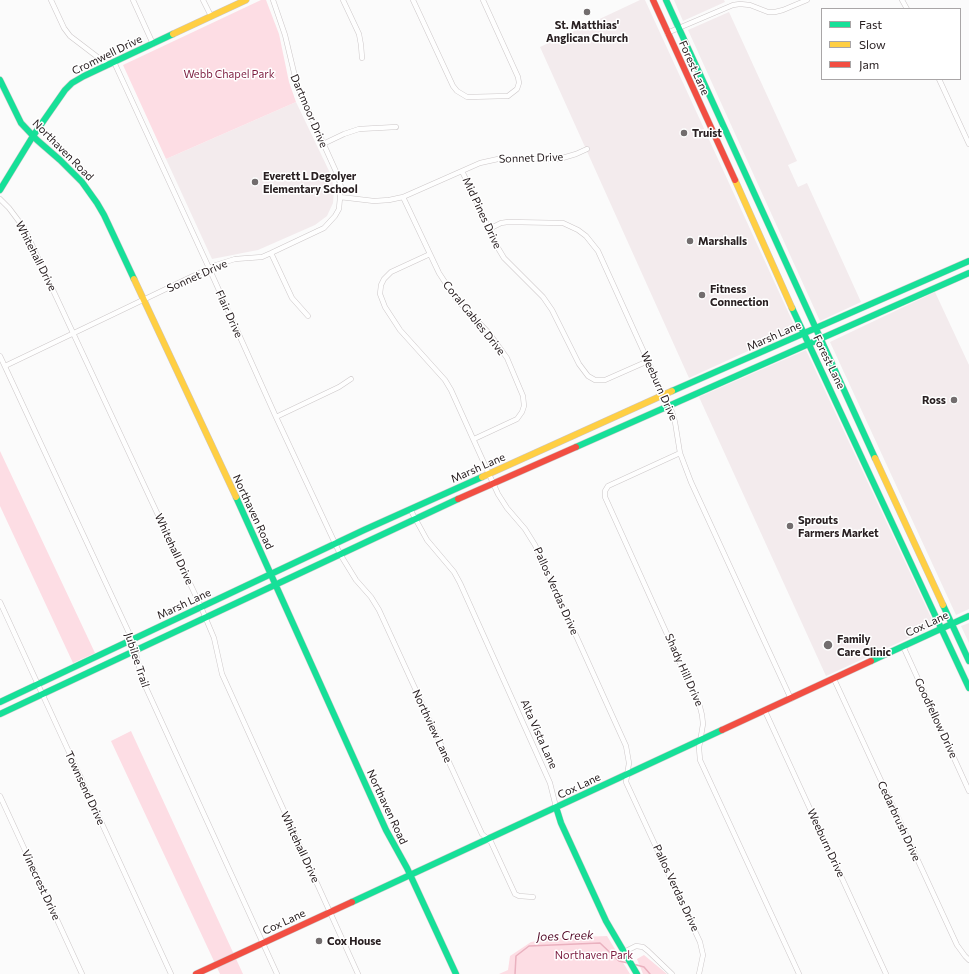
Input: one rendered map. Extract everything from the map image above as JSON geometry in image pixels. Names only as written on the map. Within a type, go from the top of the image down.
[{"type":"main road","name":"Cromwell Drive","points":[[0,190],[33,136],[65,90],[72,83],[111,63],[246,0]]},
{"type":"main road","name":"Forest Lane","points":[[652,0],[804,334],[969,688]]},
{"type":"main road","name":"Forest Lane","points":[[666,0],[815,329],[969,661]]},
{"type":"main road","name":"Northaven Road","points":[[0,80],[21,123],[33,136],[74,173],[97,203],[144,300],[276,584],[386,830],[410,874],[456,974]]},
{"type":"main road","points":[[697,98],[708,93]]},
{"type":"main road","points":[[725,160],[736,155]]},
{"type":"main road","points":[[769,256],[780,251]]},
{"type":"main road","points":[[967,262],[969,273]]},
{"type":"main road","name":"Marsh Lane","points":[[0,702],[410,509],[664,395],[967,262]]},
{"type":"main road","name":"Marsh Lane","points":[[0,714],[493,483],[969,273]]},
{"type":"main road","points":[[891,295],[896,305]]},
{"type":"main road","points":[[736,364],[742,373]]},
{"type":"main road","points":[[846,422],[856,417]]},
{"type":"main road","points":[[902,543],[912,539]]},
{"type":"main road","name":"Cox Lane","points":[[196,974],[969,616]]},
{"type":"main road","name":"Alta Vista Lane","points":[[556,808],[561,823],[606,921],[636,973]]},
{"type":"street","points":[[51,0],[64,28],[70,36],[111,63]]},
{"type":"street","points":[[134,0],[153,44]]},
{"type":"street","points":[[204,0],[211,16]]},
{"type":"street","name":"Dartmoor Drive","points":[[272,0],[285,35],[297,85],[338,176],[341,187],[340,197]]},
{"type":"street","points":[[343,0],[359,34],[362,58]]},
{"type":"street","points":[[413,0],[453,86],[457,91],[467,97],[508,96],[517,90],[519,83],[518,77],[483,0]]},
{"type":"street","points":[[668,33],[733,5],[750,5],[768,12],[775,12],[806,0]]},
{"type":"street","name":"Flair Drive","points":[[111,63],[209,268],[276,418],[335,544]]},
{"type":"street","points":[[939,80],[969,144]]},
{"type":"street","points":[[323,144],[344,134],[359,130],[396,127]]},
{"type":"street","name":"Sonnet Drive","points":[[5,366],[209,268],[235,259],[252,259],[262,257],[324,228],[335,216],[339,208],[340,197],[374,201],[389,200],[403,197],[480,163],[498,158],[559,159],[576,154],[586,149]]},
{"type":"street","name":"Mid Pines Drive","points":[[462,171],[504,258],[542,297],[552,310],[579,364],[588,376],[595,380],[605,380],[648,361]]},
{"type":"street","name":"Coral Gables Drive","points":[[403,197],[439,273],[456,299],[498,344],[507,358],[523,396],[524,406],[517,419],[474,439]]},
{"type":"street","name":"Whitehall Drive","points":[[0,199],[24,228],[206,617],[214,638],[220,667],[224,678],[358,974]]},
{"type":"street","name":"Weeburn Drive","points":[[489,229],[501,223],[508,222],[553,222],[563,224],[572,227],[586,236],[598,251],[669,405],[675,422],[680,453],[694,488],[791,699]]},
{"type":"street","points":[[271,253],[292,298],[308,316]]},
{"type":"street","name":"Pallos Verdas Drive","points":[[430,254],[392,272],[384,279],[381,285],[380,294],[385,307],[400,330],[446,380],[498,494],[507,508],[525,529],[538,553],[626,746],[629,763],[626,782],[700,942],[703,955],[699,974]]},
{"type":"street","name":"Jubilee Trail","points":[[0,356],[132,639],[142,679],[277,974]]},
{"type":"street","points":[[276,418],[339,387],[351,378]]},
{"type":"street","name":"Shady Hill Drive","points":[[680,453],[608,486],[605,491],[605,497],[696,696],[702,715],[703,724],[699,752],[700,760],[799,974]]},
{"type":"street","name":"Alta Vista Lane","points":[[410,509],[427,540],[454,572],[460,583],[550,783],[556,808]]},
{"type":"street","name":"Northview Lane","points":[[335,544],[356,580],[371,597],[379,610],[482,834],[491,843],[515,894],[519,896],[533,897]]},
{"type":"street","name":"Townsend Drive","points":[[0,602],[171,974]]},
{"type":"street","points":[[0,616],[5,613]]},
{"type":"street","name":"Goodfellow Drive","points":[[903,646],[969,791]]},
{"type":"street","name":"Cedarbrush Drive","points":[[834,679],[957,945],[969,960]]},
{"type":"street","name":"Weeburn Drive","points":[[765,711],[886,974]]},
{"type":"street","name":"Vinecrest Drive","points":[[0,796],[82,974]]},
{"type":"street","points":[[625,954],[636,946],[643,947],[672,974]]},
{"type":"shaded area","points":[[640,0],[645,0],[796,329],[689,378],[540,47]]},
{"type":"shaded area","points":[[674,0],[724,0],[725,2],[683,21]]},
{"type":"shaded area","points":[[729,12],[797,161],[788,165],[798,187],[807,183],[861,302],[820,321],[688,30]]},
{"type":"shaded area","name":"Everett L Degolyer Elementary School","points":[[296,102],[331,175],[334,189],[333,203],[327,216],[315,225],[258,250],[212,259],[166,159]]},
{"type":"shaded area","points":[[935,292],[969,365],[969,609],[956,615],[830,342]]},
{"type":"shaded area","points":[[806,350],[935,626],[826,676],[699,397]]},
{"type":"shaded area","points":[[969,623],[969,643],[961,626]]},
{"type":"green space","name":"Webb Chapel Park","points":[[261,0],[266,0],[279,34],[289,82],[296,102],[166,159],[123,65]]},
{"type":"green space","points":[[0,451],[95,653],[73,663],[0,506]]},
{"type":"green space","points":[[131,731],[243,974],[220,974],[111,741]]},
{"type":"green space","name":"Northaven Park","points":[[607,936],[630,974],[499,974],[508,970],[510,956],[531,942],[557,938]]},
{"type":"green space","points":[[644,955],[667,974],[643,974],[637,959]]},
{"type":"waterway","name":"Joes Creek","points":[[515,974],[516,956],[529,946],[600,943],[619,961],[628,963]]},
{"type":"waterway","name":"Joes Creek","points":[[633,964],[644,967],[650,974]]},
{"type":"traffic: fast","points":[[666,0],[875,458]]},
{"type":"traffic: fast","points":[[0,190],[33,136],[65,90],[72,83],[173,34]]},
{"type":"traffic: fast","points":[[0,80],[21,123],[82,182],[97,203],[134,279]]},
{"type":"traffic: fast","points":[[672,391],[969,261]]},
{"type":"traffic: fast","points":[[576,447],[969,273]]},
{"type":"traffic: fast","points":[[792,308],[969,688]]},
{"type":"traffic: fast","points":[[0,702],[364,530],[482,477]]},
{"type":"traffic: fast","points":[[236,497],[386,830],[407,868],[456,974]]},
{"type":"traffic: fast","points":[[0,714],[458,499]]},
{"type":"traffic: fast","points":[[943,605],[969,661]]},
{"type":"traffic: fast","points":[[871,661],[969,616]]},
{"type":"traffic: fast","points":[[352,902],[722,730]]},
{"type":"traffic: fast","points":[[556,807],[561,823],[606,921],[637,974]]},
{"type":"traffic: slow","points":[[173,34],[246,0]]},
{"type":"traffic: slow","points":[[735,180],[792,308]]},
{"type":"traffic: slow","points":[[134,279],[236,497]]},
{"type":"traffic: slow","points":[[482,477],[672,391]]},
{"type":"traffic: slow","points":[[875,458],[943,605]]},
{"type":"traffic: jam","points":[[653,0],[735,180]]},
{"type":"traffic: jam","points":[[458,499],[576,447]]},
{"type":"traffic: jam","points":[[722,730],[871,661]]},
{"type":"traffic: jam","points":[[196,974],[352,902]]},
{"type":"place","name":"St. Matthias' Anglican Church","points":[[587,12]]},
{"type":"place","name":"Truist","points":[[684,133]]},
{"type":"place","name":"Everett L Degolyer Elementary School","points":[[255,182]]},
{"type":"place","name":"Marshalls","points":[[690,241]]},
{"type":"place","name":"Fitness Connection","points":[[702,295]]},
{"type":"place","name":"Ross","points":[[954,400]]},
{"type":"place","name":"Sprouts Farmers Market","points":[[790,526]]},
{"type":"place","name":"Family Care Clinic","points":[[828,645]]},
{"type":"place","name":"Cox House","points":[[319,941]]}]
